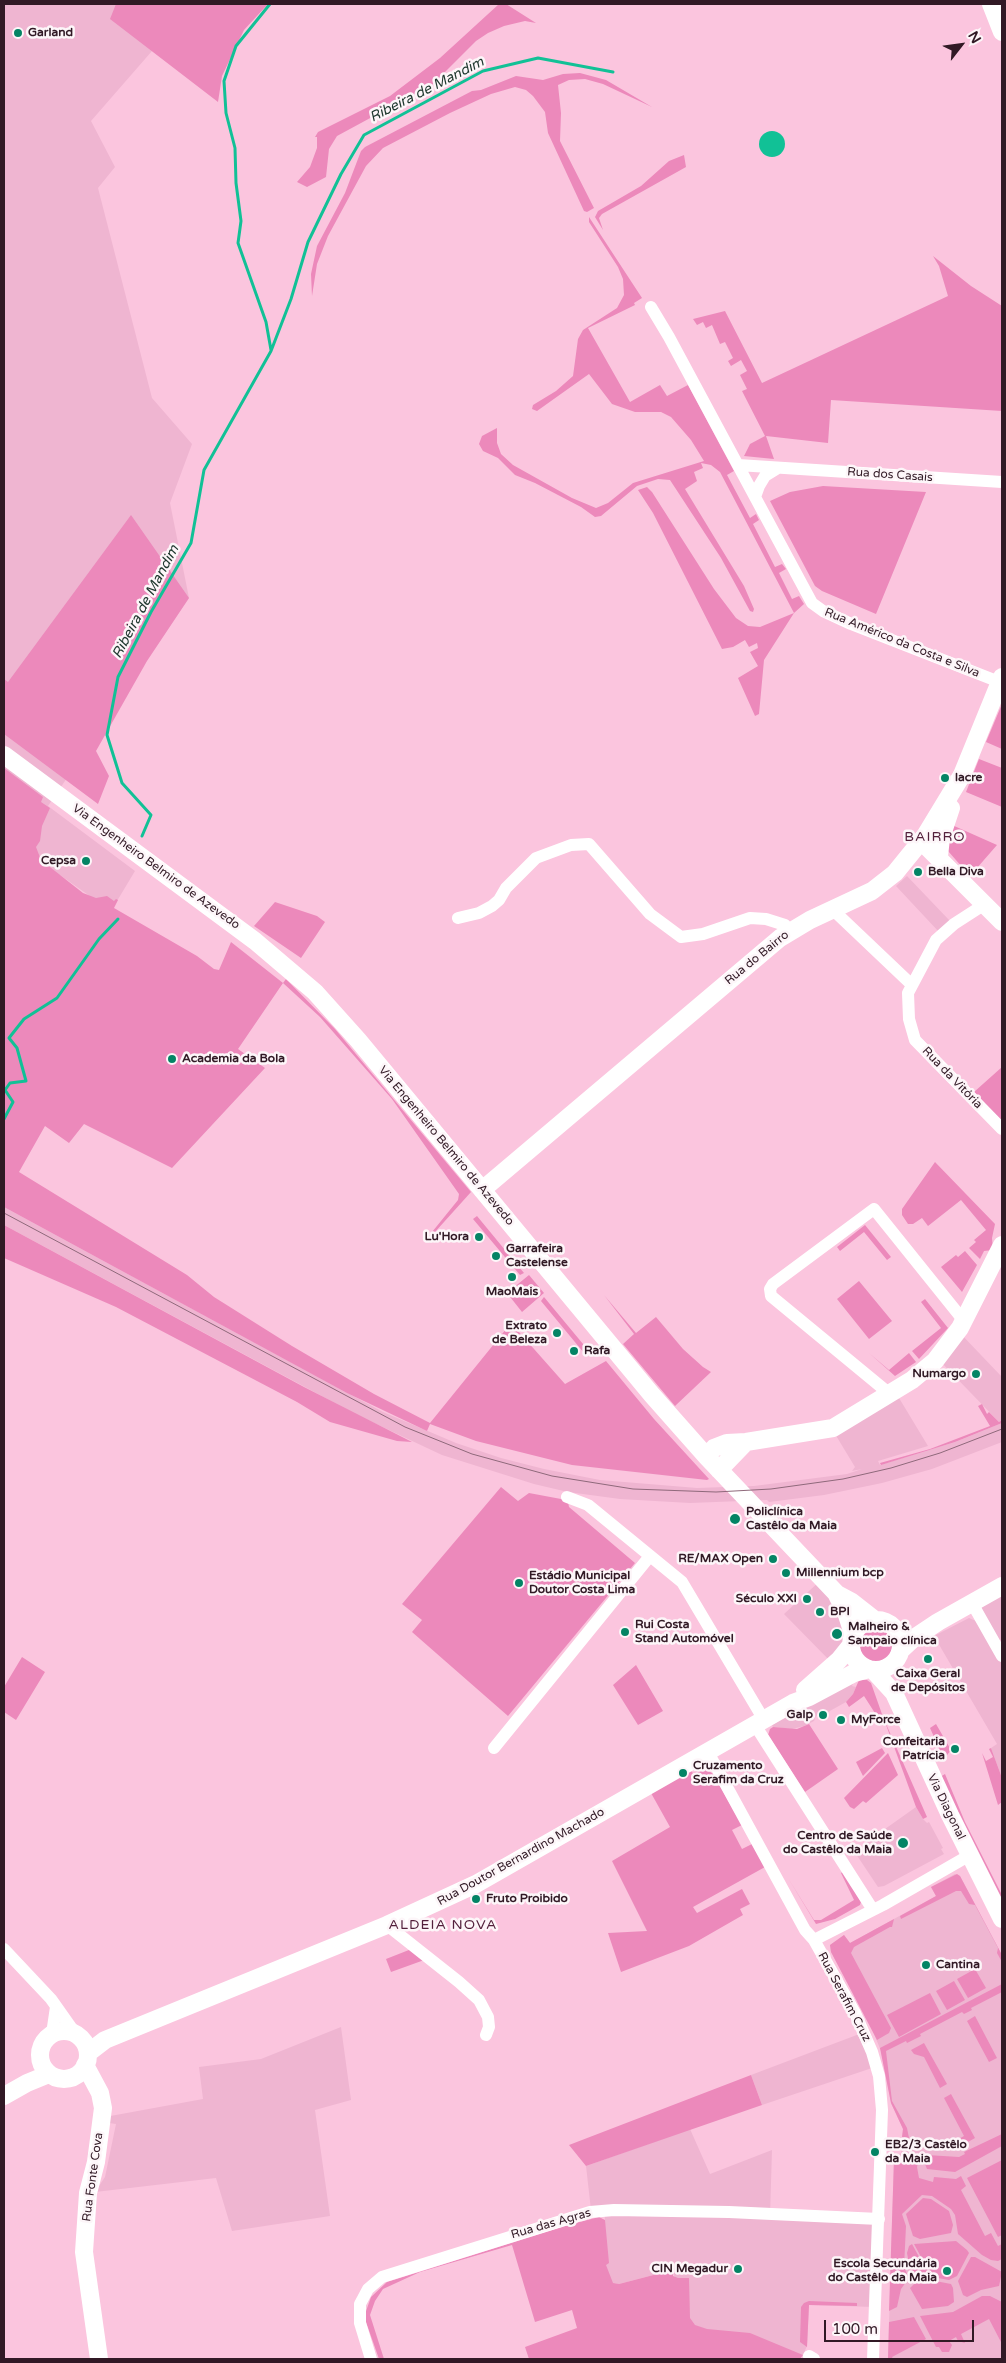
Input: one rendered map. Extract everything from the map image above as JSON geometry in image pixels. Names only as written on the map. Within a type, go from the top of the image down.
[{"type":"main road","points":[[991,4],[1002,32]]},
{"type":"main road","name":"Rua do Bairro","points":[[482,1190],[760,954],[790,931],[882,884],[903,865],[921,841],[967,765],[1001,680]]},
{"type":"main road","name":"Via Engenheiro Belmiro de Azevedo","points":[[4,755],[255,940],[292,971],[342,1022],[646,1388],[706,1456],[836,1593],[882,1622]]},
{"type":"main road","points":[[939,856],[941,838],[954,789]]},
{"type":"main road","points":[[921,841],[939,856],[1002,922]]},
{"type":"main road","points":[[465,1169],[480,1170],[510,1166]]},
{"type":"main road","points":[[706,1456],[720,1445],[734,1441],[746,1442],[833,1428],[891,1395],[928,1368],[964,1321],[1002,1245]]},
{"type":"main road","points":[[719,1470],[746,1442]]},
{"type":"main road","points":[[793,1703],[809,1697],[854,1673],[886,1668],[914,1638],[938,1622],[1002,1586]]},
{"type":"main road","name":"Via Engenheiro Belmiro de Azevedo","points":[[836,1593],[847,1615],[852,1640]]},
{"type":"main road","points":[[882,1622],[895,1629],[900,1637],[894,1693]]},
{"type":"main road","points":[[793,1703],[839,1660],[862,1624],[938,1622]]},
{"type":"main road","points":[[852,1640],[856,1660],[870,1670]]},
{"type":"main road","name":"Via Diagonal","points":[[870,1670],[894,1693],[1002,1919]]},
{"type":"main road","name":"Rua Doutor Bernardino Machado","points":[[81,2053],[105,2040],[387,1925],[476,1884],[793,1703]]},
{"type":"main road","points":[[67,2031],[81,2053],[62,2078],[45,2067],[42,2045],[52,2034],[67,2031]]},
{"type":"main road","name":"Rua Fonte Cova","points":[[81,2053],[95,2086],[100,2093],[104,2108],[96,2162],[88,2192],[84,2252],[99,2359]]},
{"type":"main road","points":[[4,2096],[27,2083],[45,2067]]},
{"type":"street","points":[[651,307],[738,465]]},
{"type":"street","name":"Rua dos Casais","points":[[738,465],[1002,482]]},
{"type":"street","name":"Rua Américo da Costa e Silva","points":[[738,465],[807,596],[817,608],[858,626],[1001,680]]},
{"type":"street","points":[[755,497],[765,476],[778,468]]},
{"type":"street","points":[[458,918],[479,913],[492,906],[499,900],[506,888],[536,858],[571,845],[589,844],[650,914],[681,937],[703,934],[750,918],[766,919],[785,925],[790,931]]},
{"type":"street","name":"Rua da Vitória","points":[[985,904],[954,924],[936,940],[908,993],[909,1019],[915,1040],[1002,1129]]},
{"type":"street","points":[[832,909],[912,985]]},
{"type":"street","points":[[891,1395],[771,1296],[771,1286],[874,1209],[964,1321]]},
{"type":"street","points":[[567,1497],[588,1505],[682,1582],[760,1723],[873,1910]]},
{"type":"street","points":[[494,1748],[650,1556]]},
{"type":"street","points":[[972,1603],[1002,1656]]},
{"type":"street","name":"Rua Serafim Cruz","points":[[708,1752],[805,1930],[814,1940],[865,2033],[878,2076],[882,2110],[873,2359]]},
{"type":"street","points":[[814,1940],[873,1910],[970,1855]]},
{"type":"street","points":[[387,1925],[452,1976],[479,2000],[488,2017],[489,2027],[486,2035]]},
{"type":"street","points":[[4,1949],[51,1999],[81,2053]]},
{"type":"street","points":[[52,2034],[56,2007]]},
{"type":"street","name":"Rua das Agras","points":[[371,2359],[360,2322],[360,2304],[368,2289],[382,2277],[590,2212],[614,2210],[729,2212],[879,2219]]},
{"type":"shaded area","points":[[4,4],[198,4],[152,51],[91,121],[115,167],[98,188],[152,398],[192,444],[170,503],[189,598],[48,806],[135,871],[111,911],[60,875],[4,954]]},
{"type":"shaded area","points":[[116,4],[268,4],[244,30],[222,76],[218,102],[110,19]]},
{"type":"shaded area","points":[[499,4],[506,4],[536,23],[525,21],[504,26],[488,33],[476,41],[433,84],[337,136],[329,149],[326,177],[307,187],[297,182],[310,167],[317,148],[317,137],[315,137],[318,132],[390,96],[440,58]]},
{"type":"shaded area","points":[[580,73],[606,80],[652,107],[603,84],[585,79],[569,80],[558,85],[561,113],[560,141],[594,208],[587,212],[584,211],[548,133],[545,112],[533,96],[526,90],[515,87],[491,94],[383,148],[366,166],[328,236],[317,264],[312,296],[311,274],[317,246],[345,193],[361,151],[365,147],[472,91],[481,90],[516,76],[543,80],[563,74]]},
{"type":"shaded area","points":[[772,131],[781,135],[785,144],[781,153],[772,157],[763,153],[759,144],[763,135]]},
{"type":"shaded area","points":[[684,155],[686,167],[602,214],[599,218],[603,230],[595,217],[598,211],[641,186],[669,161]]},
{"type":"shaded area","points":[[589,217],[642,298],[634,303],[635,305],[588,328],[630,402],[660,385],[667,396],[688,385],[734,471],[727,475],[750,518],[756,514],[759,520],[753,524],[775,567],[782,564],[786,569],[779,573],[792,599],[799,596],[804,604],[794,613],[720,472],[711,465],[701,463],[703,468],[694,472],[697,481],[685,489],[744,586],[754,609],[753,612],[750,611],[721,558],[670,480],[658,479],[637,486],[601,516],[595,517],[581,507],[535,483],[515,475],[498,458],[483,451],[479,444],[482,436],[497,428],[497,443],[501,454],[513,465],[572,498],[596,508],[608,503],[633,483],[704,461],[691,440],[671,417],[661,412],[635,412],[612,404],[589,374],[537,411],[532,409],[533,405],[556,391],[573,376],[578,339],[583,330],[617,308],[624,295],[623,279],[618,267],[589,222]]},
{"type":"shaded area","points":[[933,256],[971,286],[1002,306],[1002,411],[831,400],[828,443],[766,436],[774,459],[744,456],[750,444],[765,436],[742,391],[747,389],[740,375],[747,371],[741,360],[731,366],[728,361],[733,358],[725,342],[720,344],[712,325],[706,328],[703,322],[697,325],[693,319],[725,311],[762,383],[948,296],[939,266]]},
{"type":"shaded area","points":[[823,486],[926,492],[876,614],[822,591],[815,586],[770,501],[790,492]]},
{"type":"shaded area","points":[[647,487],[652,492],[714,589],[736,618],[748,626],[760,627],[794,613],[764,660],[759,714],[755,716],[738,678],[758,666],[750,652],[758,648],[757,643],[749,647],[745,640],[733,647],[722,649],[653,513],[638,490]]},
{"type":"shaded area","points":[[131,515],[189,598],[147,661],[96,751],[109,776],[98,804],[4,734],[4,679],[8,682]]},
{"type":"shaded area","points":[[1002,704],[1002,749],[986,742]]},
{"type":"shaded area","points":[[979,759],[1002,768],[1002,807],[966,792]]},
{"type":"shaded area","points":[[4,768],[43,797],[41,802],[50,808],[42,826],[40,841],[36,847],[41,860],[83,893],[96,898],[107,896],[114,901],[118,900],[114,908],[197,956],[214,969],[219,970],[231,942],[283,983],[238,1049],[265,1068],[172,1168],[84,1124],[69,1143],[45,1126],[19,1172],[187,1275],[214,1297],[292,1346],[374,1394],[430,1423],[511,1323],[565,1384],[606,1361],[654,1419],[709,1479],[572,1465],[476,1441],[430,1424],[427,1431],[347,1393],[4,1207]]},
{"type":"shaded area","points":[[952,825],[997,845],[970,876],[948,851]]},
{"type":"shaded area","points":[[907,876],[950,921],[939,932],[896,886]]},
{"type":"shaded area","points":[[275,902],[317,916],[325,922],[301,958],[254,926]]},
{"type":"shaded area","points":[[286,979],[335,1029],[471,1192],[435,1232],[429,1243],[428,1237],[458,1200],[459,1194],[392,1099],[320,1017],[283,983]]},
{"type":"shaded area","points":[[1002,1067],[1002,1121],[974,1092]]},
{"type":"shaded area","points":[[935,1162],[995,1224],[992,1238],[993,1250],[984,1251],[980,1259],[969,1248],[976,1242],[974,1240],[986,1230],[961,1200],[928,1226],[922,1218],[913,1224],[908,1224],[902,1215],[902,1209]]},
{"type":"shaded area","points":[[4,1207],[383,1412],[456,1443],[501,1458],[544,1469],[600,1480],[697,1488],[754,1486],[847,1474],[862,1469],[852,1471],[855,1467],[832,1429],[896,1393],[928,1446],[878,1461],[880,1465],[955,1442],[1002,1423],[1002,1442],[932,1469],[882,1483],[824,1495],[769,1502],[767,1500],[690,1503],[620,1499],[568,1492],[534,1484],[442,1455],[357,1415],[4,1225]]},
{"type":"shaded area","points":[[477,1216],[524,1273],[520,1275],[473,1219]]},
{"type":"shaded area","points":[[4,1225],[304,1387],[412,1442],[397,1441],[330,1422],[297,1402],[116,1307],[4,1258]]},
{"type":"shaded area","points":[[865,1225],[891,1257],[887,1260],[864,1232],[840,1251],[837,1247]]},
{"type":"shaded area","points":[[965,1251],[977,1265],[962,1292],[941,1267],[956,1255],[958,1257]]},
{"type":"shaded area","points":[[529,1275],[544,1293],[522,1312],[507,1293]]},
{"type":"shaded area","points":[[859,1281],[892,1321],[869,1339],[837,1299]]},
{"type":"shaded area","points":[[604,1295],[636,1333],[656,1317],[683,1349],[711,1372],[675,1406],[623,1344],[634,1334]]},
{"type":"shaded area","points":[[544,1297],[588,1350],[584,1353],[541,1301]]},
{"type":"shaded area","points":[[925,1299],[948,1328],[919,1359],[912,1351],[941,1328],[921,1302]]},
{"type":"shaded area","points":[[959,1332],[1002,1377],[1002,1420],[999,1422],[938,1359]]},
{"type":"shaded area","points":[[869,1353],[889,1370],[909,1353],[916,1362],[895,1376]]},
{"type":"shaded area","points":[[982,1404],[987,1414],[989,1412],[999,1422],[1002,1420],[1002,1423],[955,1442],[881,1465],[880,1463],[930,1449],[990,1426],[978,1406]]},
{"type":"shaded area","name":"Estádio Municipal Doutor Costa Lima","points":[[501,1487],[518,1501],[529,1493],[561,1499],[567,1497],[569,1507],[635,1563],[508,1716],[412,1632],[422,1620],[402,1604]]},
{"type":"shaded area","points":[[821,1580],[852,1634],[833,1664],[784,1614]]},
{"type":"shaded area","points":[[1002,1587],[1002,1639],[996,1643],[974,1604]]},
{"type":"shaded area","points":[[969,1618],[976,1621],[1002,1664],[1002,1778],[991,1748],[997,1744],[934,1636]]},
{"type":"shaded area","points":[[876,1627],[883,1628],[889,1632],[893,1638],[893,1652],[889,1658],[883,1662],[876,1663],[869,1662],[863,1658],[859,1652],[858,1645],[859,1638],[863,1632],[869,1628]]},
{"type":"shaded area","points":[[22,1657],[45,1672],[16,1720],[4,1712],[4,1687]]},
{"type":"shaded area","points":[[636,1665],[663,1711],[638,1725],[613,1685]]},
{"type":"shaded area","name":"Galp","points":[[855,1678],[852,1686],[856,1687],[846,1702],[816,1716],[814,1721],[804,1726],[792,1729],[773,1727],[772,1725]]},
{"type":"shaded area","points":[[859,1680],[867,1680],[871,1683],[883,1717],[927,1817],[923,1819],[916,1807],[885,1722],[882,1724],[864,1696],[849,1707],[846,1702],[853,1694]]},
{"type":"shaded area","points":[[809,1724],[838,1769],[805,1792],[768,1735],[773,1727],[797,1729]]},
{"type":"shaded area","points":[[936,1724],[951,1750],[944,1759],[930,1728]]},
{"type":"shaded area","points":[[882,1748],[885,1753],[863,1776],[856,1762]]},
{"type":"shaded area","points":[[991,1748],[1002,1778],[1002,1802],[998,1805],[982,1753],[986,1761],[993,1757],[989,1749]]},
{"type":"shaded area","points":[[888,1753],[898,1775],[866,1803],[863,1801],[854,1809],[850,1807],[844,1798]]},
{"type":"shaded area","points":[[700,1769],[706,1769],[713,1774],[742,1825],[732,1830],[742,1849],[752,1844],[765,1867],[693,1907],[697,1913],[742,1889],[750,1904],[740,1909],[743,1915],[689,1946],[621,1972],[608,1933],[647,1931],[612,1861],[670,1827],[651,1793],[691,1771],[693,1773]]},
{"type":"shaded area","points":[[945,1774],[965,1822],[1002,1895],[1002,1903],[940,1777]]},
{"type":"shaded area","name":"Centro de Saúde do Castêlo da Maia","points":[[916,1807],[923,1819],[927,1823],[929,1822],[943,1848],[941,1849],[944,1854],[884,1886],[878,1887],[854,1851]]},
{"type":"shaded area","points":[[844,1871],[861,1902],[860,1905],[835,1919],[816,1924],[788,1878],[814,1920],[821,1920],[854,1900],[841,1873]]},
{"type":"shaded area","points":[[955,1874],[960,1876],[1002,1955],[1002,2359],[888,2359],[894,2158],[901,2153],[903,2129],[891,2103],[881,2051],[870,2024],[831,1952],[830,1945],[844,1935],[850,1943],[936,1896],[931,1887]]},
{"type":"shaded area","points":[[957,1874],[960,1876],[1002,1955],[1002,1962],[997,1953],[998,1948],[975,1905],[969,1904],[961,1891],[956,1891],[901,1919],[900,1916],[936,1896],[931,1887]]},
{"type":"shaded area","points":[[894,1919],[892,1927],[854,1947],[851,1953],[891,2028],[889,2033],[877,2040],[831,1952],[830,1945],[844,1935],[850,1943]]},
{"type":"shaded area","points":[[414,1948],[427,1959],[391,1972],[386,1959]]},
{"type":"shaded area","points":[[975,1969],[986,1988],[968,1998],[957,1979]]},
{"type":"shaded area","points":[[954,1981],[965,2000],[947,2010],[936,1991]]},
{"type":"shaded area","points":[[1002,1984],[1002,1992],[971,2008],[972,2010],[964,2014],[962,2012],[920,2034],[921,2036],[886,2051],[892,2101],[907,2128],[909,2138],[902,2137],[903,2129],[891,2103],[880,2048]]},
{"type":"shaded area","points":[[930,1993],[941,2014],[899,2037],[887,2015]]},
{"type":"shaded area","points":[[975,2016],[997,2058],[989,2062],[967,2021]]},
{"type":"shaded area","points":[[341,2027],[351,2100],[315,2110],[330,2216],[232,2231],[216,2178],[95,2192],[105,2177],[116,2124],[109,2123],[105,2117],[203,2099],[199,2067],[261,2059]]},
{"type":"shaded area","points":[[862,2033],[875,2067],[762,2105],[751,2075]]},
{"type":"shaded area","points":[[924,2043],[947,2084],[940,2088],[924,2057],[914,2054],[911,2050]]},
{"type":"shaded area","points":[[751,2075],[762,2105],[586,2166],[569,2145]]},
{"type":"shaded area","points":[[951,2094],[975,2138],[961,2146],[957,2140],[964,2136],[944,2098]]},
{"type":"shaded area","points":[[690,2129],[710,2174],[772,2150],[770,2216],[877,2221],[874,2307],[809,2305],[807,2346],[803,2355],[708,2332],[690,2325],[673,2272],[665,2272],[619,2284],[595,2281],[605,2220],[604,2209],[591,2210],[586,2166]]},
{"type":"shaded area","points":[[1002,2134],[1002,2146],[955,2172],[927,2169],[925,2164],[927,2155],[959,2157],[965,2154],[964,2152]]},
{"type":"shaded area","points":[[907,2153],[920,2154],[917,2167],[919,2178],[933,2182],[934,2177],[956,2179],[961,2176],[966,2186],[961,2190],[985,2236],[991,2233],[998,2246],[1002,2244],[1002,2259],[998,2261],[991,2260],[982,2255],[958,2234],[955,2215],[951,2209],[932,2196],[922,2195],[902,2214],[906,2226],[904,2267],[909,2278],[901,2289],[897,2307],[889,2311],[894,2160],[906,2161]]},
{"type":"shaded area","points":[[1002,2160],[1002,2235],[998,2237],[967,2178]]},
{"type":"shaded area","points":[[923,2198],[931,2199],[949,2211],[953,2225],[951,2233],[920,2239],[913,2236],[906,2214]]},
{"type":"shaded area","points":[[599,2217],[605,2220],[609,2263],[606,2265],[613,2283],[619,2284],[665,2272],[673,2272],[673,2276],[678,2278],[689,2278],[690,2318],[695,2325],[707,2329],[750,2333],[803,2355],[800,2359],[529,2359],[525,2347],[577,2328],[572,2310],[535,2322],[512,2245],[420,2272],[383,2289],[375,2301],[370,2315],[384,2359],[379,2359],[365,2314],[371,2297],[387,2282]]},
{"type":"shaded area","points":[[956,2241],[969,2253],[957,2276],[949,2280],[932,2277],[914,2244]]},
{"type":"shaded area","points":[[912,2244],[930,2277],[916,2275],[910,2269],[907,2253],[909,2246]]},
{"type":"shaded area","points":[[971,2257],[975,2257],[1002,2272],[999,2286],[981,2290],[967,2297],[963,2295],[958,2281]]},
{"type":"shaded area","points":[[920,2278],[951,2284],[954,2302],[948,2306],[922,2309],[910,2288]]},
{"type":"shaded area","points":[[982,2296],[990,2296],[1002,2302],[1002,2344],[989,2319],[961,2334],[965,2343],[958,2341],[956,2337],[949,2341],[952,2345],[949,2352],[942,2352],[939,2347],[936,2347],[920,2316],[953,2312]]},
{"type":"shaded area","points":[[809,2301],[857,2303],[857,2306],[809,2305],[807,2347],[800,2342],[801,2307]]},
{"type":"shaded area","points":[[914,2317],[926,2339],[892,2357],[893,2359],[888,2359],[889,2322]]},
{"type":"waterway","name":"Ribeira de Mandim","points":[[270,4],[236,46],[224,81],[226,113],[235,148],[236,183],[241,221],[238,243],[266,322],[271,350]]},
{"type":"waterway","name":"Ribeira de Mandim","points":[[142,836],[151,815],[122,783],[107,735],[118,677],[151,612],[191,543],[204,470],[271,351],[291,299],[308,242],[341,174],[364,135],[483,71],[538,58],[613,72]]},
{"type":"waterway","name":"Ribeira de Mandim","points":[[4,1119],[13,1102],[5,1090],[10,1083],[26,1081],[17,1048],[9,1038],[24,1019],[57,998],[99,939],[118,919]]},
{"type":"tram line","points":[[4,1213],[405,1427],[472,1454],[552,1476],[633,1489],[716,1492],[771,1489],[843,1479],[891,1468],[940,1453],[1002,1429]]},
{"type":"place","name":"Garland","points":[[18,33]]},
{"type":"place","name":"lacre","points":[[945,778]]},
{"type":"place","name":"Cepsa","points":[[86,861]]},
{"type":"place","name":"Bella Diva","points":[[918,872]]},
{"type":"place","name":"Academia da Bola","points":[[172,1059]]},
{"type":"place","name":"Lu'Hora","points":[[479,1237]]},
{"type":"place","name":"Garrafeira Castelense","points":[[496,1256]]},
{"type":"place","name":"MaoMais","points":[[512,1277]]},
{"type":"place","name":"Extrato de Beleza","points":[[557,1333]]},
{"type":"place","name":"Rafa","points":[[574,1351]]},
{"type":"place","name":"Numargo","points":[[976,1374]]},
{"type":"place","name":"Policlínica Castêlo da Maia","points":[[735,1519]]},
{"type":"place","name":"RE/MAX Open","points":[[773,1559]]},
{"type":"place","name":"Millennium bcp","points":[[786,1573]]},
{"type":"place","name":"Estádio Municipal Doutor Costa Lima","points":[[519,1583]]},
{"type":"place","name":"Século XXI","points":[[807,1599]]},
{"type":"place","name":"BPI","points":[[820,1612]]},
{"type":"place","name":"Rui Costa Stand Automóvel","points":[[625,1632]]},
{"type":"place","name":"Malheiro & Sampaio clínica","points":[[837,1634]]},
{"type":"place","name":"Caixa Geral de Depósitos","points":[[928,1659]]},
{"type":"place","name":"Galp","points":[[823,1715]]},
{"type":"place","name":"MyForce","points":[[841,1720]]},
{"type":"place","name":"Confeitaria Patrícia","points":[[955,1749]]},
{"type":"place","name":"Cruzamento Serafim da Cruz","points":[[683,1773]]},
{"type":"place","name":"Centro de Saúde do Castêlo da Maia","points":[[903,1843]]},
{"type":"place","name":"Fruto Proibido","points":[[476,1899]]},
{"type":"place","name":"Cantina","points":[[926,1965]]},
{"type":"place","name":"EB2/3 Castêlo da Maia","points":[[875,2152]]},
{"type":"place","name":"CIN Megadur","points":[[738,2269]]},
{"type":"place","name":"Escola Secundária do Castêlo da Maia","points":[[947,2271]]},
{"type":"district","name":"BAIRRO","points":[[935,837]]},
{"type":"district","name":"ALDEIA NOVA","points":[[443,1925]]}]
